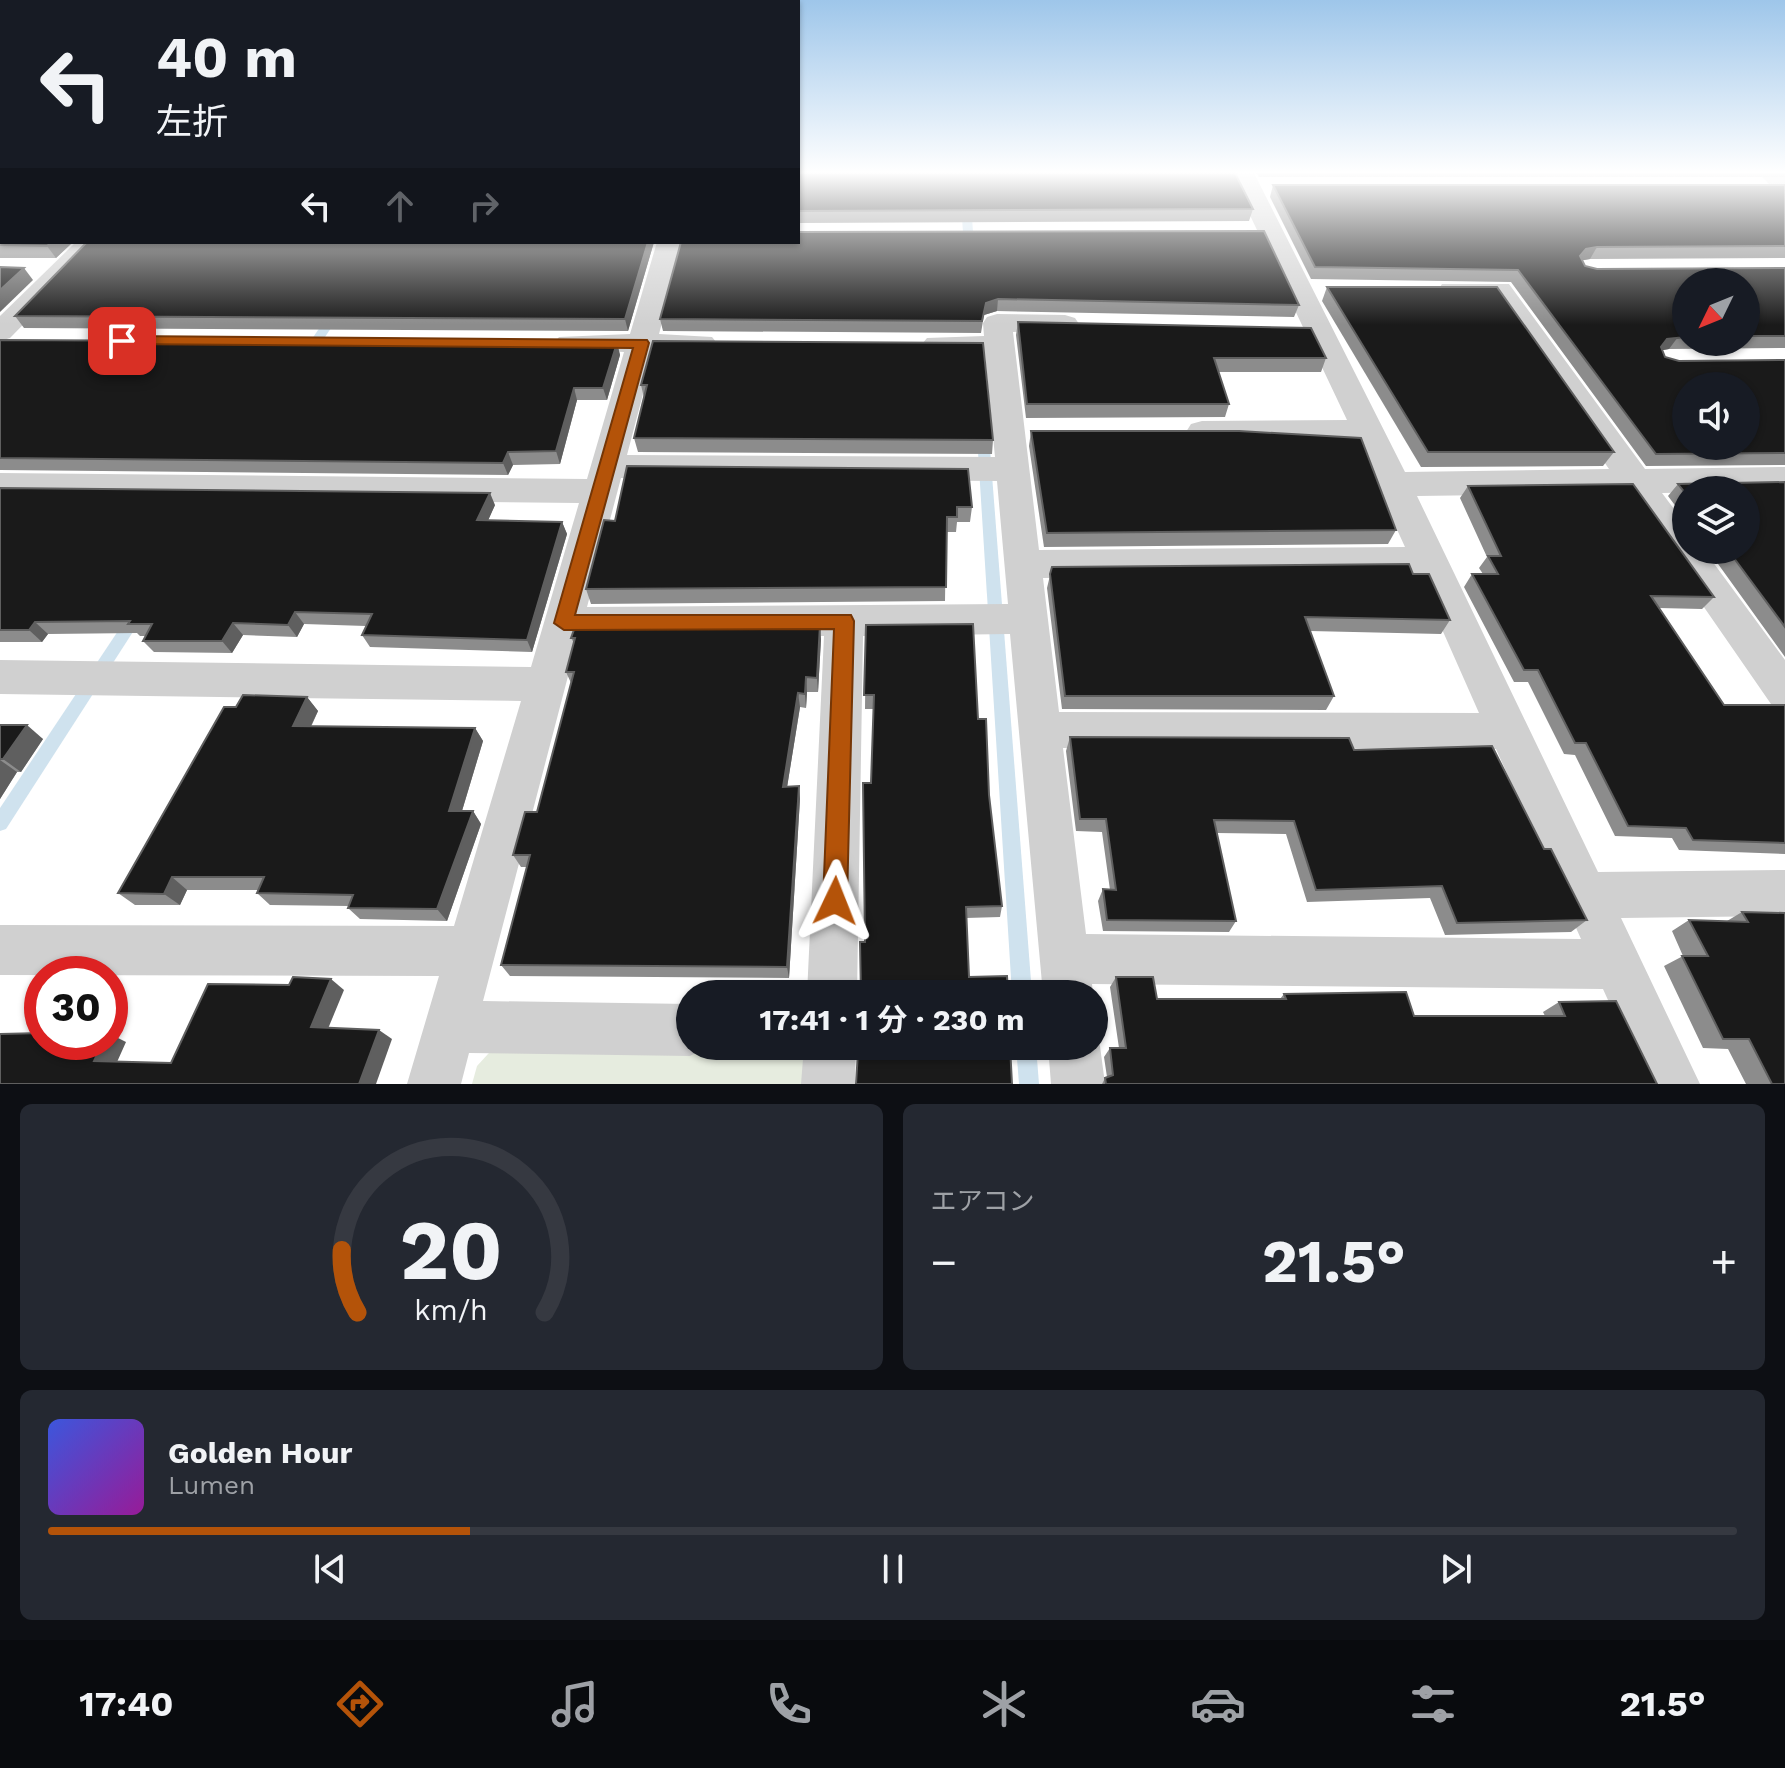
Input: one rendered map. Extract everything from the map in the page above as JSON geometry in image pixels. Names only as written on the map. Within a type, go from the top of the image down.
[{"type":"street","points":[[1256,224],[1255,232],[1314,290],[1302,328],[1368,431],[1673,1084]]},
{"type":"street","points":[[0,332],[89,244]]},
{"type":"street","points":[[434,1084],[669,244]]},
{"type":"street","points":[[32,268],[64,269]]},
{"type":"street","points":[[1422,290],[1499,290],[1785,692]]},
{"type":"street","points":[[1088,325],[997,323],[1020,445],[1022,564],[1066,977],[1617,964]]},
{"type":"street","points":[[0,340],[31,340]]},
{"type":"street","points":[[548,343],[735,343]]},
{"type":"street","points":[[906,344],[999,345]]},
{"type":"street","points":[[1165,432],[1368,431]]},
{"type":"street","points":[[0,485],[604,479],[1020,445]]},
{"type":"street","points":[[1394,484],[1785,479]]},
{"type":"street","points":[[1022,564],[1429,561]]},
{"type":"street","points":[[564,623],[1028,619]]},
{"type":"street","points":[[832,980],[844,621]]},
{"type":"street","points":[[0,677],[546,684]]},
{"type":"street","points":[[1039,730],[1508,731]]},
{"type":"street","points":[[1585,895],[1785,893]]},
{"type":"street","points":[[0,950],[471,951]]},
{"type":"street","points":[[450,1027],[676,1030]]},
{"type":"street","points":[[828,1084],[829,1060]]},
{"type":"street","points":[[1075,1060],[1078,1084]]},
{"type":"shaded area","points":[[499,1042],[676,1044],[676,1060],[805,1060],[807,1084],[472,1084],[477,1066]]},
{"type":"building","points":[[1293,224],[1785,224],[1785,246],[1597,247],[1586,249],[1580,256],[1585,266],[1597,269],[1672,269],[1672,338],[1667,339],[1661,347],[1665,357],[1679,361],[1785,360],[1785,453],[1760,453],[1760,372],[1672,372],[1672,454],[1656,454],[1518,270],[1315,267]]},
{"type":"building","points":[[1264,231],[1299,305],[998,299],[986,303],[982,321],[660,319],[680,244],[800,244],[800,232]]},
{"type":"building","points":[[0,244],[50,244],[47,246]]},
{"type":"building","points":[[85,244],[647,244],[625,319],[15,316]]},
{"type":"building","points":[[0,267],[24,268],[0,290]]},
{"type":"building","points":[[1760,268],[1785,268],[1785,336],[1760,336]]},
{"type":"building","points":[[1327,287],[1497,287],[1614,452],[1428,452]]},
{"type":"building","points":[[1018,322],[1311,328],[1326,358],[1214,358],[1229,404],[1027,404]]},
{"type":"building","points":[[0,340],[617,343],[603,388],[574,388],[556,451],[508,452],[503,463],[0,458]]},
{"type":"building","points":[[653,341],[983,343],[993,440],[634,438],[647,385],[641,385]]},
{"type":"building","points":[[1031,431],[1239,431],[1361,438],[1396,530],[1047,533]]},
{"type":"building","points":[[627,466],[968,469],[972,507],[957,507],[957,517],[947,517],[946,587],[586,589],[604,520],[615,521]]},
{"type":"building","points":[[1760,482],[1785,482],[1785,627],[1738,564],[1760,564]]},
{"type":"building","points":[[1633,484],[1672,538],[1672,564],[1690,564],[1714,597],[1651,596],[1724,705],[1785,705],[1785,843],[1693,840],[1686,828],[1628,826],[1586,743],[1575,743],[1538,670],[1524,670],[1472,574],[1498,574],[1488,556],[1501,556],[1468,486]]},
{"type":"building","points":[[0,488],[490,493],[477,520],[562,522],[527,640],[362,635],[372,614],[295,612],[288,625],[233,623],[222,641],[143,641],[152,624],[128,624],[130,621],[35,622],[29,630],[0,630]]},
{"type":"building","points":[[1409,564],[1413,574],[1429,574],[1450,620],[1305,617],[1334,696],[1065,696],[1050,574],[1052,567]]},
{"type":"building","points":[[973,624],[978,719],[986,719],[989,795],[1002,906],[966,907],[969,977],[1007,976],[1007,980],[861,980],[860,942],[865,942],[863,783],[871,783],[874,695],[864,695],[866,625]]},
{"type":"building","points":[[820,625],[817,678],[806,677],[805,694],[798,693],[783,787],[799,786],[787,967],[501,965],[530,855],[513,855],[525,812],[537,812],[574,672],[566,672],[575,627]]},
{"type":"building","points":[[243,695],[307,697],[293,726],[475,728],[449,811],[473,811],[437,909],[348,908],[353,895],[257,893],[264,877],[172,877],[164,894],[118,893],[224,707],[236,707]]},
{"type":"building","points":[[0,725],[27,725],[3,759],[0,759]]},
{"type":"building","points":[[1070,737],[1349,738],[1354,750],[1492,746],[1544,849],[1551,849],[1587,920],[1457,923],[1442,886],[1316,890],[1294,821],[1214,820],[1236,921],[1107,920],[1103,889],[1116,890],[1106,819],[1080,819]]},
{"type":"building","points":[[1742,912],[1785,913],[1785,1084],[1772,1084],[1749,1039],[1723,1039],[1682,956],[1708,956],[1689,920],[1748,922]]},
{"type":"building","points":[[293,977],[331,979],[311,1027],[379,1030],[359,1084],[0,1084],[0,1034],[24,1033],[24,1060],[171,1063],[208,984],[289,985]]},
{"type":"building","points":[[1116,977],[1153,977],[1157,999],[1286,999],[1284,994],[1406,992],[1414,1016],[1565,1016],[1559,1002],[1616,1001],[1657,1084],[1106,1084],[1105,1078],[1113,1075],[1110,1048],[1126,1048]]},
{"type":"building","points":[[858,1060],[1011,1060],[1012,1084],[856,1084]]},
{"type":"waterway","points":[[967,224],[969,247]]},
{"type":"waterway","points":[[307,355],[333,316]]},
{"type":"waterway","points":[[983,436],[1021,980]]},
{"type":"waterway","points":[[0,823],[133,620]]},
{"type":"waterway","points":[[1027,1060],[1029,1084]]},
{"type":"route","points":[[122,341],[642,343],[564,623],[844,621],[835,901]]}]
